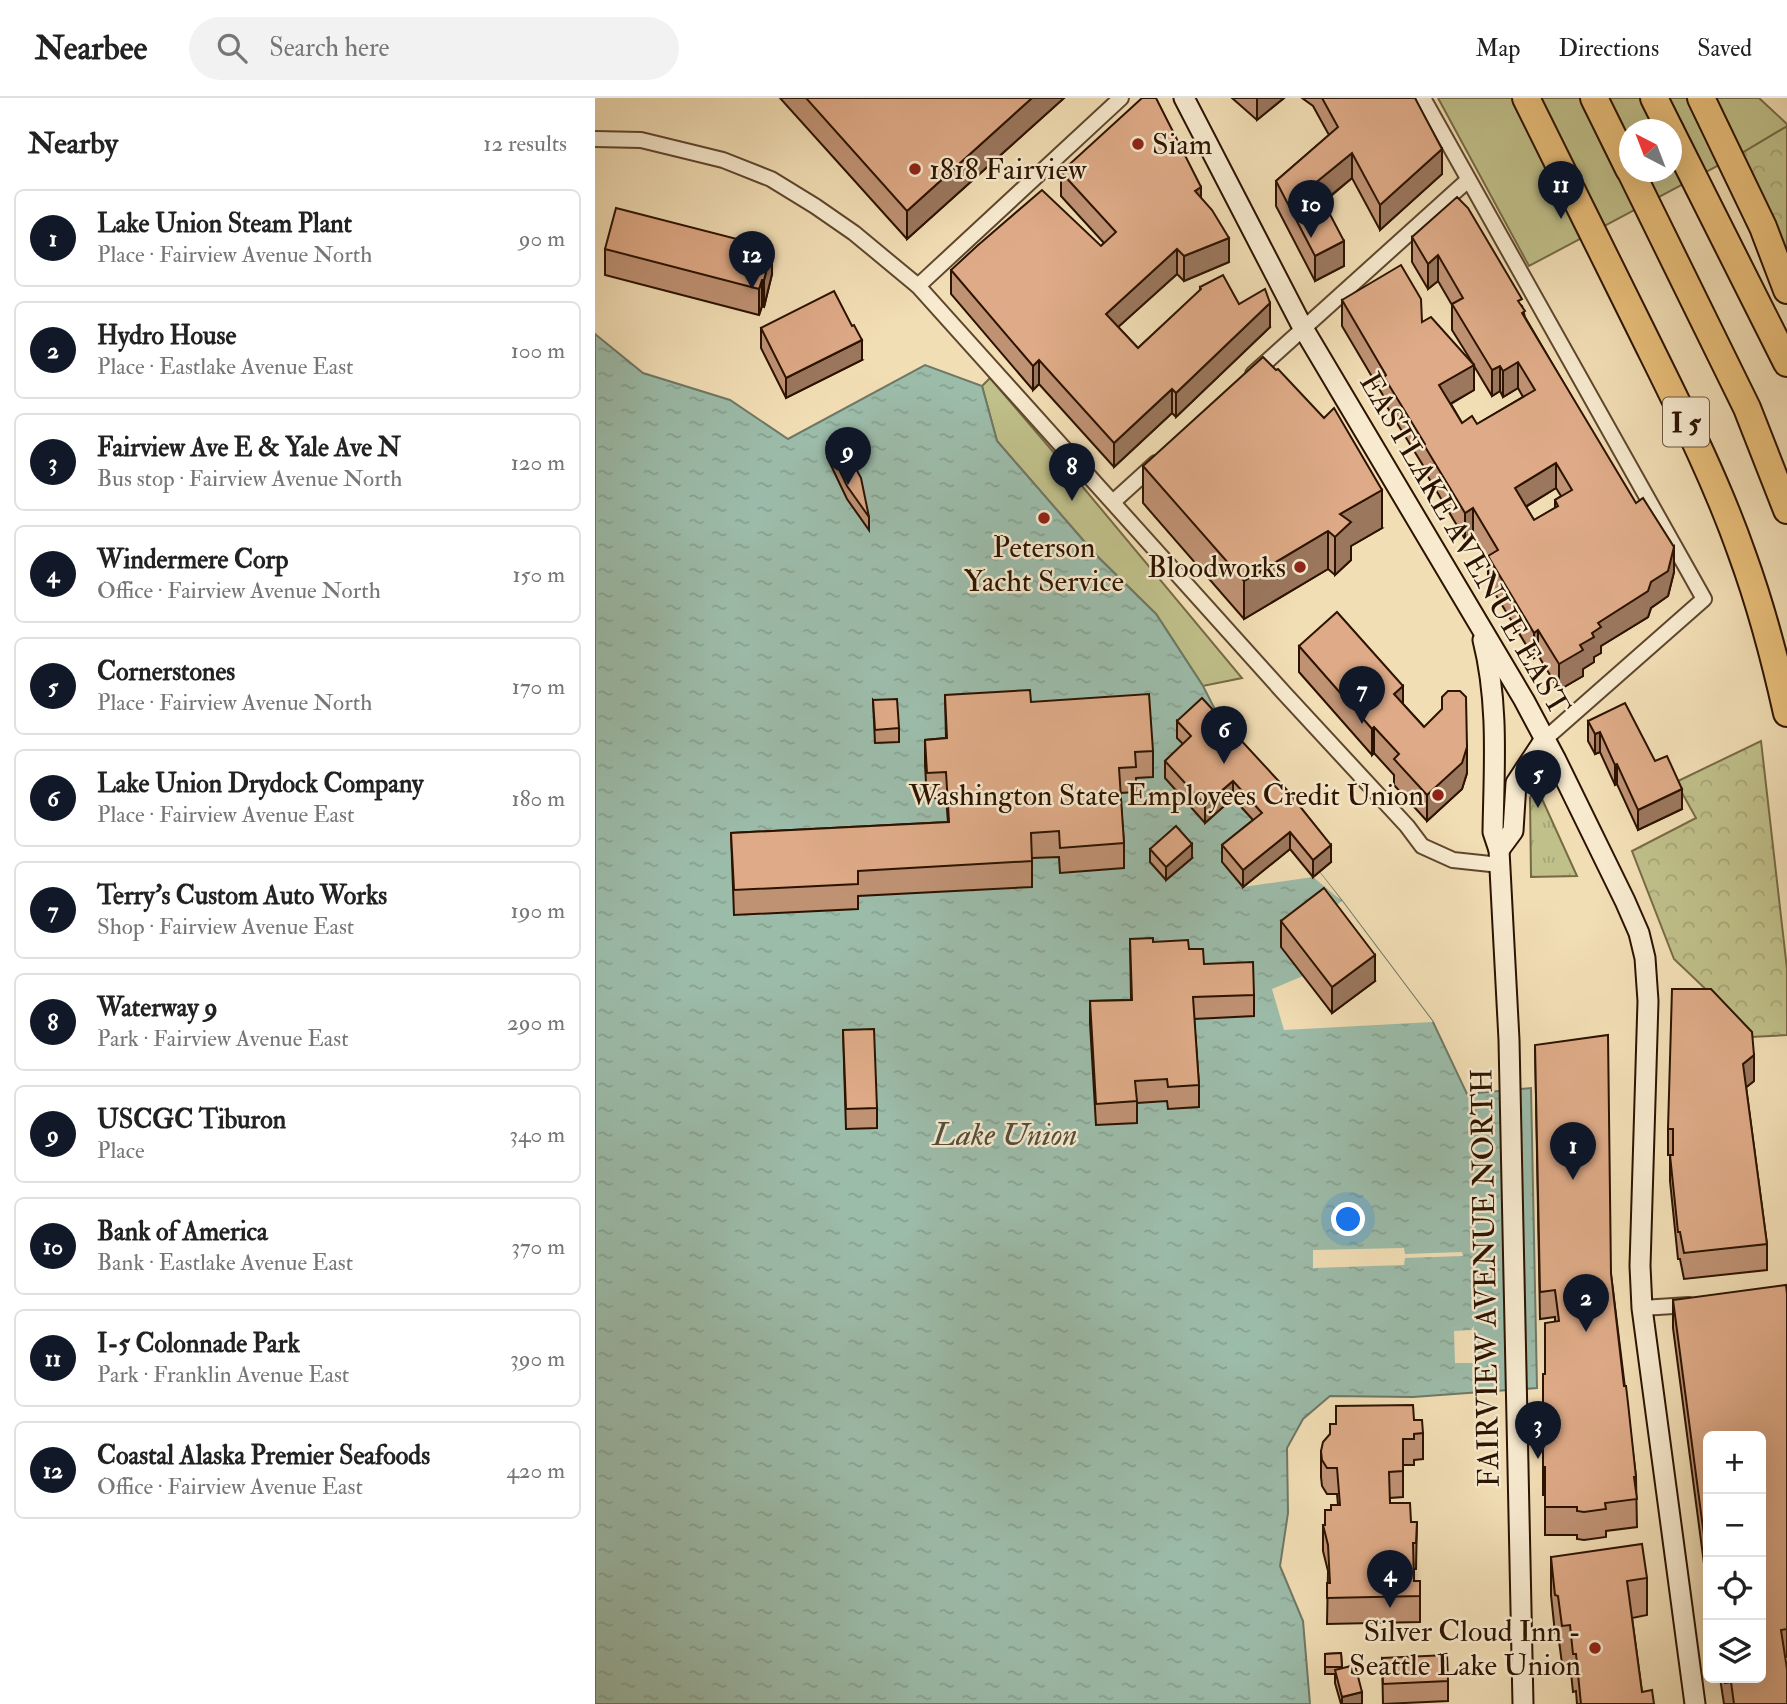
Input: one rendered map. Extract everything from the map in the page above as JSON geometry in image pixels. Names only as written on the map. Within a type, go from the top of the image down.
[{"type":"highway","points":[[1517,98],[1550,145]]},
{"type":"highway","name":"I 5","points":[[1526,98],[1712,478],[1756,595],[1787,713]]},
{"type":"highway","points":[[1594,98],[1619,148]]},
{"type":"highway","points":[[1654,98],[1665,119]]},
{"type":"highway","points":[[1701,98],[1763,227],[1787,290]]},
{"type":"highway","points":[[1682,153],[1787,363]]},
{"type":"highway","points":[[1636,182],[1730,372],[1787,510]]},
{"type":"main road","name":"EASTLAKE AVENUE EAST","points":[[1184,98],[1303,328],[1518,690],[1639,933],[1646,958],[1648,1001],[1640,1266],[1642,1308],[1695,1704]]},
{"type":"main road","name":"FAIRVIEW AVENUE NORTH","points":[[1478,622],[1492,690],[1493,832],[1499,858],[1509,1040],[1523,1704]]},
{"type":"main road","name":"FAIRVIEW AVENUE NORTH","points":[[1499,858],[1513,831],[1516,783],[1545,740]]},
{"type":"street","points":[[918,286],[1121,98]]},
{"type":"street","points":[[1423,98],[1704,598],[1545,740]]},
{"type":"street","points":[[595,139],[641,140],[723,160],[771,180],[815,206],[863,240],[918,286],[1284,693],[1407,825],[1422,846],[1453,860],[1499,858]]},
{"type":"street","points":[[1245,382],[1468,180]]},
{"type":"street","points":[[1113,502],[1166,454]]},
{"type":"street","points":[[1642,1308],[1704,1305]]},
{"type":"green space","points":[[1438,98],[1759,98],[1787,126],[1740,154],[1529,266]]},
{"type":"green space","points":[[1787,126],[1787,265],[1740,154]]},
{"type":"green space","points":[[990,378],[1242,678],[1203,686],[1156,614],[1096,555],[997,441],[982,386]]},
{"type":"green space","points":[[1761,741],[1787,969],[1787,1035],[1751,1037],[1674,959],[1632,851],[1696,818],[1676,782]]},
{"type":"green space","points":[[1536,790],[1577,876],[1531,877],[1530,798]]},
{"type":"water","name":"Lake Union","points":[[595,334],[643,373],[730,400],[788,439],[925,365],[982,386],[997,441],[1096,555],[1156,614],[1203,686],[1261,799],[1433,1022],[1467,1094],[1531,1088],[1537,1388],[1413,1397],[1330,1396],[1303,1419],[1287,1448],[1288,1513],[1280,1566],[1303,1621],[1310,1704],[595,1704]]},
{"type":"pier","points":[[1277,817],[1342,901],[1313,877],[1243,887]]},
{"type":"pier","points":[[1342,901],[1433,1022],[1284,1030],[1272,989],[1303,976],[1281,947]]},
{"type":"pier","points":[[1404,1248],[1405,1254],[1462,1252],[1463,1256],[1405,1258],[1404,1265],[1313,1268],[1313,1250]]},
{"type":"pier","points":[[1474,1326],[1474,1363],[1455,1363],[1454,1331],[1471,1330]]},
{"type":"building","name":"1818 Fairview","points":[[806,98],[1032,98],[907,211]]},
{"type":"building","points":[[1142,98],[1156,98],[1201,187],[1195,191],[1212,210],[1229,238],[1184,256],[1177,249],[1106,314],[1138,348],[1201,289],[1200,287],[1223,275],[1239,304],[1265,289],[1270,303],[1176,393],[1172,389],[1114,443],[1039,360],[1033,366],[951,270],[1042,190],[1101,246],[1116,232],[1061,172]]},
{"type":"building","points":[[1322,98],[1415,98],[1442,149],[1380,205],[1352,153],[1314,184],[1344,241],[1315,256],[1276,181],[1338,127]]},
{"type":"building","points":[[1457,197],[1468,208],[1522,299],[1518,301],[1525,311],[1522,313],[1636,503],[1643,498],[1674,547],[1668,571],[1651,582],[1648,591],[1598,623],[1601,627],[1592,633],[1594,637],[1580,645],[1583,650],[1559,664],[1538,630],[1534,633],[1488,556],[1498,550],[1473,508],[1465,513],[1384,377],[1386,375],[1342,300],[1401,265],[1421,299],[1422,322],[1431,317],[1474,365],[1439,385],[1462,423],[1472,416],[1477,424],[1535,390],[1518,362],[1503,371],[1500,366],[1492,370],[1452,304],[1463,298],[1438,255],[1428,264],[1412,237]],"holes":[[[1556,463],[1572,490],[1555,500],[1558,506],[1534,520],[1515,488]]]},
{"type":"building","points":[[616,208],[772,248],[764,280],[759,289],[605,249]]},
{"type":"building","points":[[834,291],[862,340],[786,378],[761,328]]},
{"type":"building","points":[[1263,357],[1278,369],[1324,418],[1334,408],[1382,490],[1340,514],[1351,522],[1335,537],[1328,531],[1244,581],[1143,466]]},
{"type":"building","points":[[839,437],[861,478],[869,517],[847,486],[827,444]]},
{"type":"building","points":[[1337,612],[1403,686],[1394,694],[1424,727],[1442,709],[1442,697],[1448,691],[1460,691],[1466,697],[1467,747],[1462,763],[1427,795],[1394,759],[1399,754],[1374,727],[1372,729],[1299,646]]},
{"type":"building","points":[[1030,690],[1031,702],[1149,694],[1153,751],[1135,752],[1136,767],[1119,768],[1124,843],[1060,848],[1059,831],[1031,833],[1032,861],[858,871],[858,884],[734,890],[731,833],[949,822],[946,772],[927,773],[925,740],[947,738],[945,695]]},
{"type":"building","points":[[1202,698],[1286,789],[1331,845],[1313,860],[1290,832],[1243,870],[1222,845],[1262,813],[1233,781],[1205,805],[1165,761],[1191,736],[1177,721]]},
{"type":"building","points":[[897,699],[899,728],[875,730],[873,700]]},
{"type":"building","points":[[1625,703],[1655,761],[1667,756],[1682,789],[1638,810],[1600,732],[1595,734],[1588,721]]},
{"type":"building","points":[[1176,826],[1192,844],[1166,867],[1150,849]]},
{"type":"building","points":[[1324,888],[1375,955],[1332,987],[1281,921]]},
{"type":"building","points":[[1153,938],[1153,942],[1188,940],[1189,949],[1203,949],[1204,964],[1253,962],[1254,995],[1193,997],[1199,1085],[1168,1087],[1167,1079],[1135,1081],[1137,1101],[1096,1104],[1090,1001],[1132,1000],[1130,939]]},
{"type":"building","points":[[1672,989],[1711,989],[1752,1032],[1754,1055],[1743,1064],[1767,1244],[1684,1253],[1678,1232],[1670,1155],[1673,1155],[1673,1129],[1668,1129]]},
{"type":"building","points":[[874,1029],[877,1108],[846,1109],[843,1030]]},
{"type":"building","points":[[1608,1035],[1611,1274],[1637,1499],[1605,1503],[1606,1509],[1584,1512],[1577,1511],[1577,1507],[1545,1507],[1545,1323],[1559,1321],[1555,1290],[1540,1292],[1535,1045]]},
{"type":"building","points":[[1786,1285],[1787,1629],[1781,1630],[1787,1669],[1787,1704],[1734,1704],[1731,1683],[1766,1683],[1766,1431],[1703,1431],[1703,1528],[1673,1300]]},
{"type":"building","points":[[1413,1405],[1414,1420],[1422,1420],[1423,1433],[1414,1434],[1414,1439],[1403,1439],[1403,1471],[1389,1472],[1390,1503],[1410,1503],[1411,1522],[1417,1522],[1416,1543],[1413,1543],[1414,1581],[1420,1581],[1420,1596],[1327,1598],[1327,1583],[1330,1583],[1328,1545],[1323,1525],[1325,1510],[1331,1510],[1331,1505],[1340,1505],[1337,1468],[1327,1468],[1321,1451],[1323,1442],[1330,1434],[1330,1424],[1336,1424],[1336,1406]]},
{"type":"building","name":"Silver Cloud Inn - Seattle Lake Union","points":[[1642,1544],[1647,1578],[1627,1581],[1642,1692],[1652,1690],[1654,1704],[1581,1704],[1576,1654],[1573,1654],[1570,1625],[1562,1626],[1551,1557]]},
{"type":"building","points":[[1341,1653],[1342,1667],[1325,1667],[1325,1654]]},
{"type":"building","points":[[1447,1655],[1448,1681],[1383,1684],[1382,1658]]},
{"type":"building","points":[[1355,1665],[1362,1692],[1342,1697],[1335,1670]]},
{"type":"place","name":"Siam","points":[[1138,144]]},
{"type":"place","name":"1818 Fairview","points":[[915,169]]},
{"type":"place","name":"I-5 Colonnade Park","points":[[1561,219]]},
{"type":"place","name":"Bank of America","points":[[1311,238]]},
{"type":"place","name":"Coastal Alaska Premier Seafoods","points":[[752,289]]},
{"type":"place","name":"USCGC Tiburon","points":[[848,485]]},
{"type":"place","name":"Waterway 9","points":[[1072,501]]},
{"type":"place","name":"Peterson Yacht Service","points":[[1044,518]]},
{"type":"place","name":"Bloodworks","points":[[1300,567]]},
{"type":"place","name":"Terry's Custom Auto Works","points":[[1362,724]]},
{"type":"place","name":"Lake Union Drydock Company","points":[[1224,764]]},
{"type":"place","name":"Washington State Employees Credit Union","points":[[1438,795]]},
{"type":"place","name":"Cornerstones","points":[[1538,808]]},
{"type":"place","name":"Lake Union Steam Plant","points":[[1573,1180]]},
{"type":"place","name":"Hydro House","points":[[1586,1332]]},
{"type":"place","name":"Fairview Ave E & Yale Ave N","points":[[1538,1459]]},
{"type":"place","name":"Windermere Corp","points":[[1390,1608]]},
{"type":"place","name":"Silver Cloud Inn - Seattle Lake Union","points":[[1595,1648]]}]
